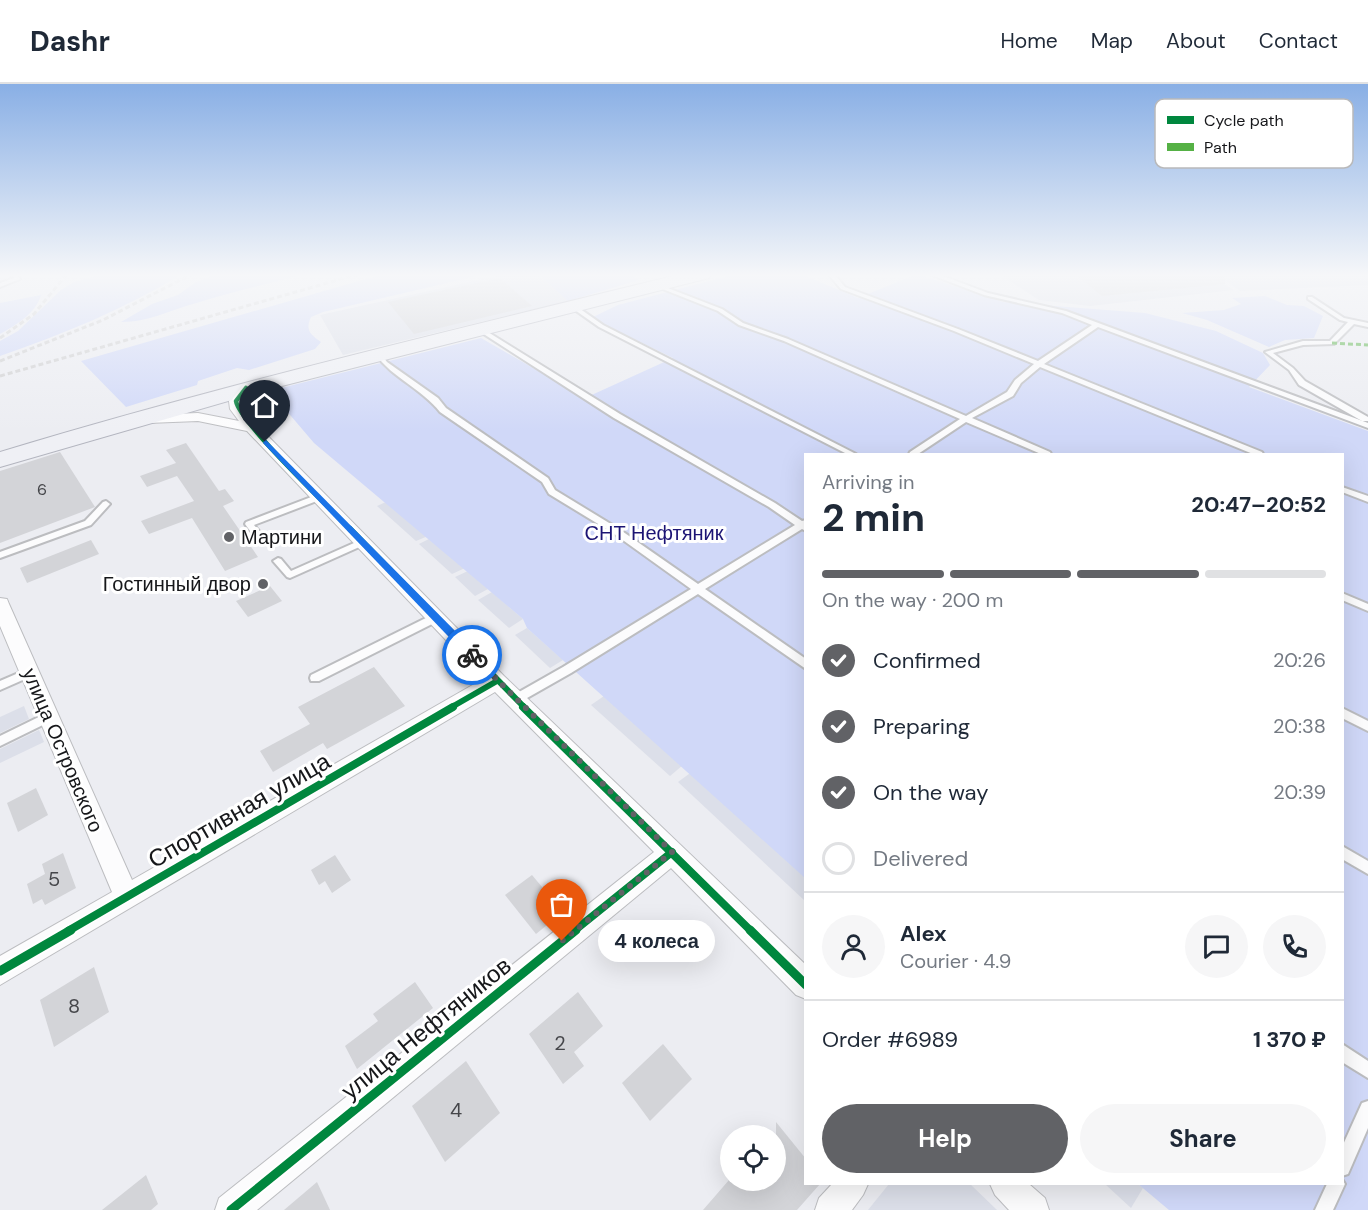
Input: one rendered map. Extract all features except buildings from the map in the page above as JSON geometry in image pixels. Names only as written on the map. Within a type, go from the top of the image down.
[{"type":"main road","points":[[0,460],[118,422],[209,397],[495,327]]},
{"type":"street","points":[[246,388],[236,401],[237,409],[252,428],[497,681],[804,983]]},
{"type":"street","points":[[209,397],[252,428]]},
{"type":"street","points":[[118,422],[166,417],[198,417],[252,428]]},
{"type":"street","name":"улица Островского","points":[[0,604],[127,897]]},
{"type":"street","name":"Спортивная улица","points":[[0,971],[497,681]]},
{"type":"street","name":"улица Нефтяников","points":[[231,1210],[672,852]]},
{"type":"street","points":[[831,1210],[851,1185]]},
{"type":"street","points":[[1006,1185],[1033,1210]]},
{"type":"lane","points":[[602,327],[850,453]]},
{"type":"lane","points":[[748,327],[786,340],[1045,453]]},
{"type":"lane","points":[[942,327],[1257,453]]},
{"type":"lane","points":[[914,453],[965,419],[1011,394],[1018,382],[1039,364],[1092,327]]},
{"type":"lane","points":[[1103,327],[1368,424]]},
{"type":"lane","points":[[1348,327],[1332,343],[1303,343],[1268,352],[1291,369],[1302,382],[1368,424]]},
{"type":"lane","points":[[481,330],[617,416],[772,505],[804,526],[516,699]]},
{"type":"lane","points":[[379,355],[385,363],[435,400],[443,410],[544,480],[552,492],[616,531],[804,664]]},
{"type":"lane","points":[[1344,490],[1368,499]]},
{"type":"lane","points":[[259,537],[249,524],[319,497]]},
{"type":"lane","points":[[0,555],[88,523],[106,504]]},
{"type":"lane","points":[[278,561],[290,575],[363,542]]},
{"type":"lane","points":[[1344,597],[1368,608]]},
{"type":"lane","points":[[315,678],[436,617]]},
{"type":"lane","points":[[0,686],[30,672]]},
{"type":"lane","points":[[1344,713],[1368,726]]},
{"type":"lane","points":[[0,741],[49,717]]},
{"type":"lane","points":[[1344,853],[1368,868]]},
{"type":"lane","points":[[1344,1053],[1368,1070]]},
{"type":"lane","points":[[1344,1163],[1368,1109]]},
{"type":"lane","points":[[1324,1210],[1336,1185]]},
{"type":"shaded area","points":[[327,327],[462,327],[343,355]]},
{"type":"shaded area","points":[[388,501],[428,536],[416,541],[377,506]]},
{"type":"shaded area","points":[[431,538],[465,568],[452,574],[419,544]]},
{"type":"shaded area","points":[[468,571],[488,589],[475,596],[455,577]]},
{"type":"shaded area","points":[[492,592],[523,619],[509,628],[478,600]]},
{"type":"shaded area","points":[[527,628],[563,660],[550,668],[515,635]]},
{"type":"shaded area","points":[[604,696],[683,765],[670,776],[591,705]]},
{"type":"shaded area","points":[[24,706],[29,719],[0,733],[0,717]]},
{"type":"shaded area","points":[[39,730],[44,742],[0,763],[0,749]]},
{"type":"shaded area","points":[[693,771],[804,872],[804,900],[678,782]]},
{"type":"shaded area","points":[[888,1185],[971,1185],[997,1210],[868,1210]]},
{"type":"shaded area","points":[[1106,1185],[1139,1185],[1143,1188],[1131,1208]]},
{"type":"green space","points":[[0,327],[12,327],[0,334]]},
{"type":"green space","points":[[23,327],[77,327],[0,356],[0,341]]},
{"type":"green space","points":[[201,327],[308,327],[314,337],[321,342],[315,349],[249,370],[237,368],[198,381],[197,385],[126,407],[81,361]]},
{"type":"green space","name":"СНТ Нефтяник","points":[[608,327],[1198,327],[1216,331],[1263,353],[1270,365],[1249,387],[1368,431],[1368,1210],[1169,1210],[1139,1185],[1344,1185],[1344,453],[804,453],[804,877],[527,628],[523,619],[314,443],[285,409],[277,389],[481,338],[585,398],[673,358]]},
{"type":"green space","points":[[1222,327],[1319,327],[1314,338],[1285,340],[1269,347]]},
{"type":"railway","points":[[0,338],[16,327]]},
{"type":"railway","points":[[0,361],[87,327]]},
{"type":"railway","points":[[0,376],[174,327]]},
{"type":"marked path","points":[[1332,343],[1368,345]]},
{"type":"cycle path","points":[[246,388],[236,401],[237,409],[252,428],[497,681],[804,983]]},
{"type":"cycle path","points":[[0,971],[497,681]]},
{"type":"cycle path","points":[[231,1210],[672,852]]},
{"type":"way so far","points":[[472,655],[672,852],[562,941]]},
{"type":"place","name":"Мартини","points":[[229,537]]},
{"type":"place","name":"Гостинный двор","points":[[263,584]]},
{"type":"place","name":"4 колеса","points":[[562,941]]},
{"type":"route","points":[[265,442],[472,655]]}]
